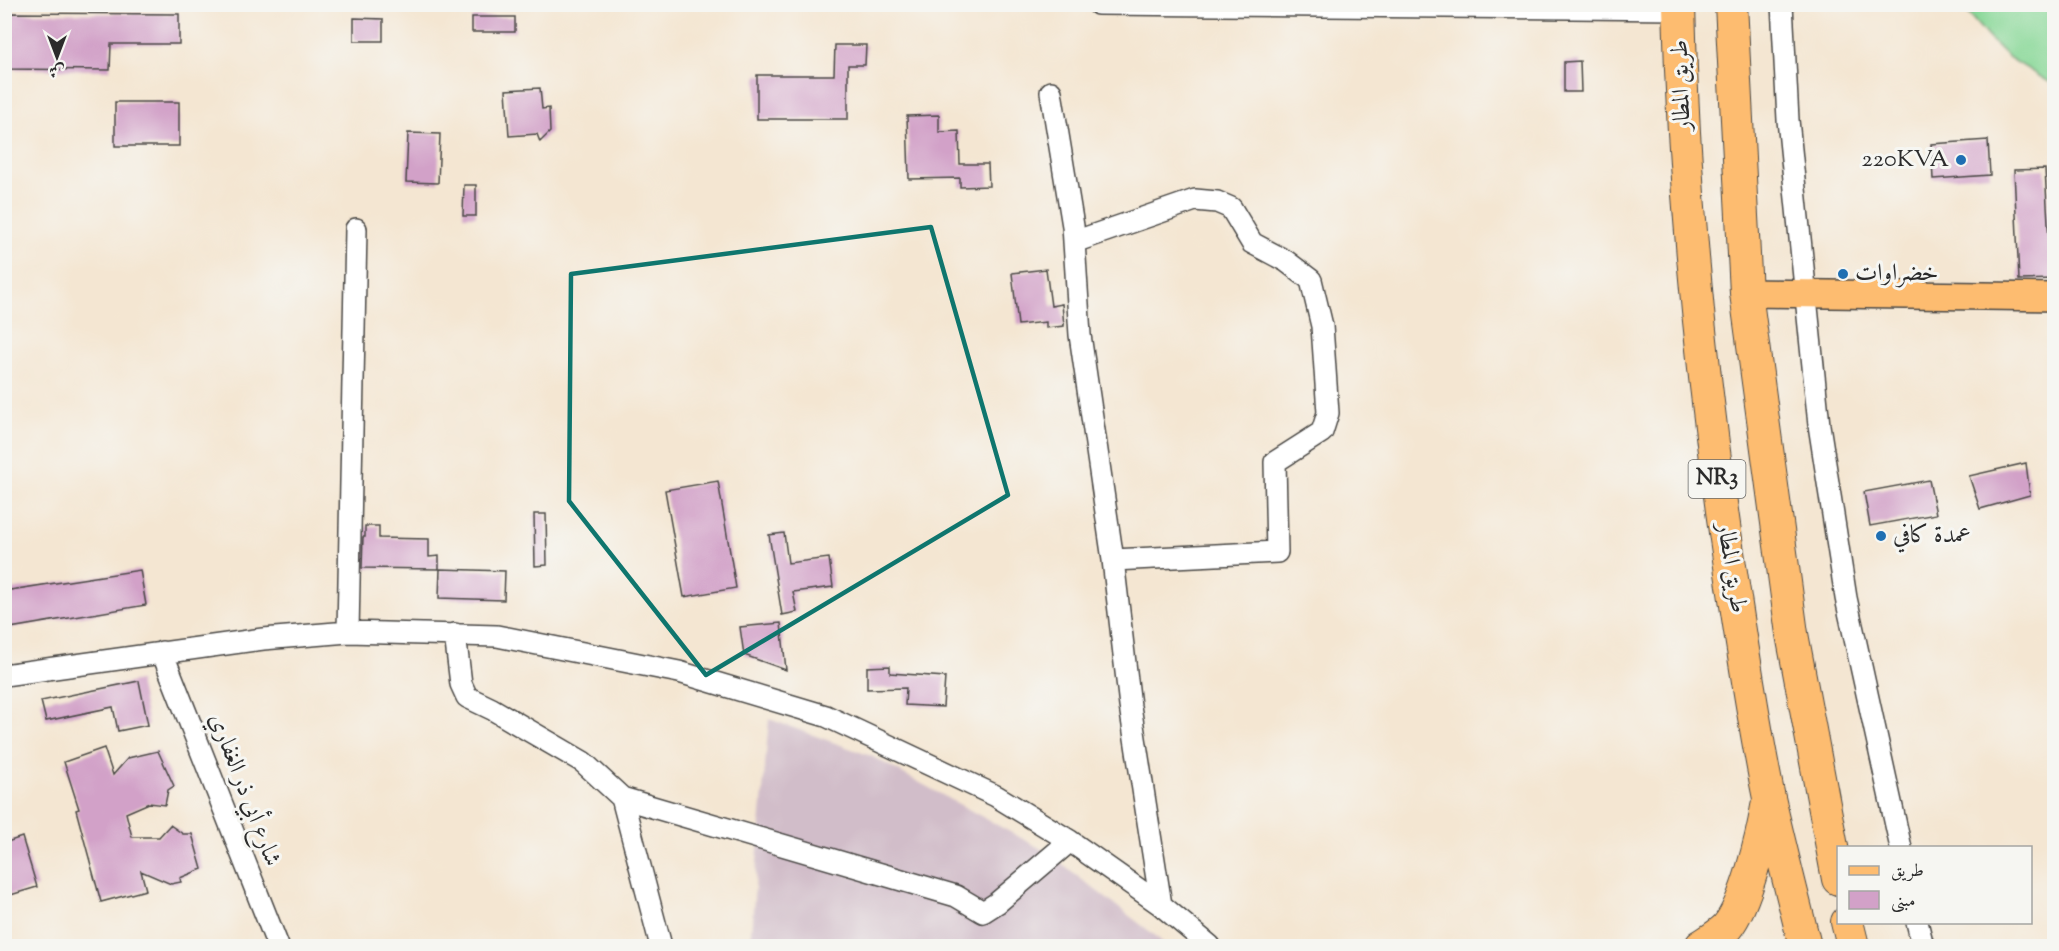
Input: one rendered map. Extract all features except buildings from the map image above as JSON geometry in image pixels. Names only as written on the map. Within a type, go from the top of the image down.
[{"type":"highway","name":"طريق المطار","points":[[1731,4],[1746,293],[1792,633],[1837,869]]},
{"type":"highway","name":"طريق المطار","points":[[1679,7],[1684,162],[1712,440],[1743,652],[1769,797],[1805,946]]},
{"type":"highway","points":[[1701,946],[1728,925],[1739,903],[1756,856],[1769,797]]},
{"type":"highway","points":[[1847,924],[1852,946]]},
{"type":"main road","points":[[1746,293],[2055,297]]},
{"type":"street","points":[[1098,4],[1679,7]]},
{"type":"street","points":[[1782,4],[1788,120],[1819,425],[1846,597],[1901,846]]},
{"type":"street","points":[[1051,92],[1073,226],[1080,335],[1113,560],[1130,706],[1161,905]]},
{"type":"street","points":[[1074,243],[1195,200],[1217,202],[1231,208],[1252,243],[1286,261],[1311,280],[1322,326],[1328,412],[1322,432],[1275,462],[1277,552],[1113,560]]},
{"type":"street","points":[[348,632],[356,229]]},
{"type":"street","points":[[4,675],[263,639],[348,632],[497,636],[679,672],[826,716],[996,795],[1070,841],[1161,905],[1210,946]]},
{"type":"street","points":[[455,634],[461,684],[467,698],[492,709],[583,762],[621,798],[956,896],[983,912],[997,903],[1070,841]]},
{"type":"street","name":"شارع أبي ذر الغفاري","points":[[162,652],[278,946]]},
{"type":"street","points":[[621,798],[661,946]]},
{"type":"street","points":[[1918,924],[1923,946]]},
{"type":"highlighted area","points":[[931,227],[1008,495],[706,675],[569,501],[571,274]]},
{"type":"shaded area","points":[[769,719],[871,756],[1043,850],[1166,946],[750,946]]},
{"type":"green space","points":[[1961,5],[2054,5],[2054,85],[2008,57]]},
{"type":"place","name":"220KVA","points":[[1961,160]]},
{"type":"place","name":"خضراوات","points":[[1843,274]]},
{"type":"place","name":"عمدة كافي","points":[[1881,536]]}]
